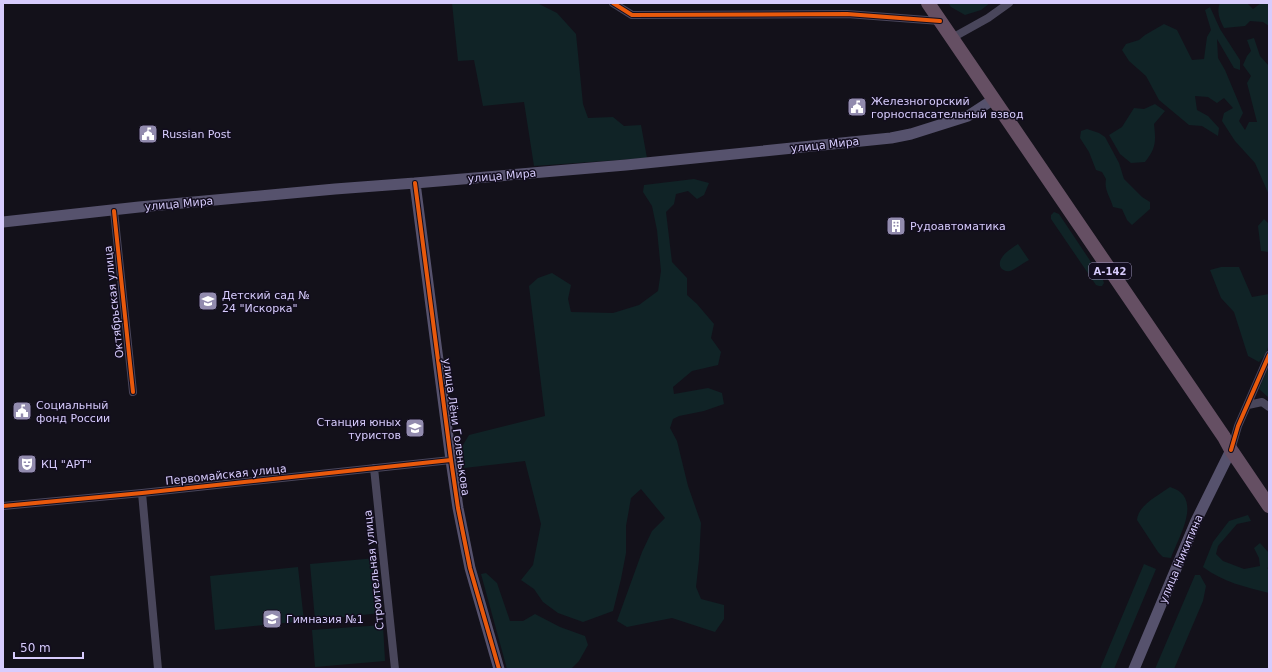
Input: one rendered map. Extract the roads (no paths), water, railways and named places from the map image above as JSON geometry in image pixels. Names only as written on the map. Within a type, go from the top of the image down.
[{"type":"highway","name":"А-142","points":[[928,3],[1224,437],[1231,450],[1269,506]]},
{"type":"main road","name":"улица Мира","points":[[3,222],[335,189],[626,165],[890,138],[911,134],[968,116],[994,100]]},
{"type":"main road","name":"улица Лёни Голенькова","points":[[416,183],[459,515],[470,568],[500,669]]},
{"type":"main road","name":"улица Никитина","points":[[1134,669],[1196,521],[1231,450]]},
{"type":"street","points":[[613,3],[632,15],[847,14],[940,21]]},
{"type":"street","points":[[952,38],[988,18],[1009,3]]},
{"type":"street","name":"Октябрьская улица","points":[[114,211],[133,392]]},
{"type":"street","points":[[1231,450],[1238,426],[1269,355]]},
{"type":"street","points":[[1248,405],[1262,402],[1269,407]]},
{"type":"street","name":"Первомайская улица","points":[[3,506],[142,493],[451,460]]},
{"type":"street","name":"Строительная улица","points":[[374,468],[395,669]]},
{"type":"street","points":[[142,493],[158,669]]},
{"type":"place","name":"Железногорский горноспасательный взвод","points":[[857,107]]},
{"type":"place","name":"Russian Post","points":[[148,134]]},
{"type":"place","name":"Рудоавтоматика","points":[[896,226]]},
{"type":"place","name":"Детский сад № 24 \"Искорка\"","points":[[208,301]]},
{"type":"place","name":"Социальный фонд России","points":[[22,411]]},
{"type":"place","name":"Станция юных туристов","points":[[415,428]]},
{"type":"place","name":"КЦ \"АРТ\"","points":[[27,464]]},
{"type":"place","name":"Гимназия №1","points":[[272,619]]}]
